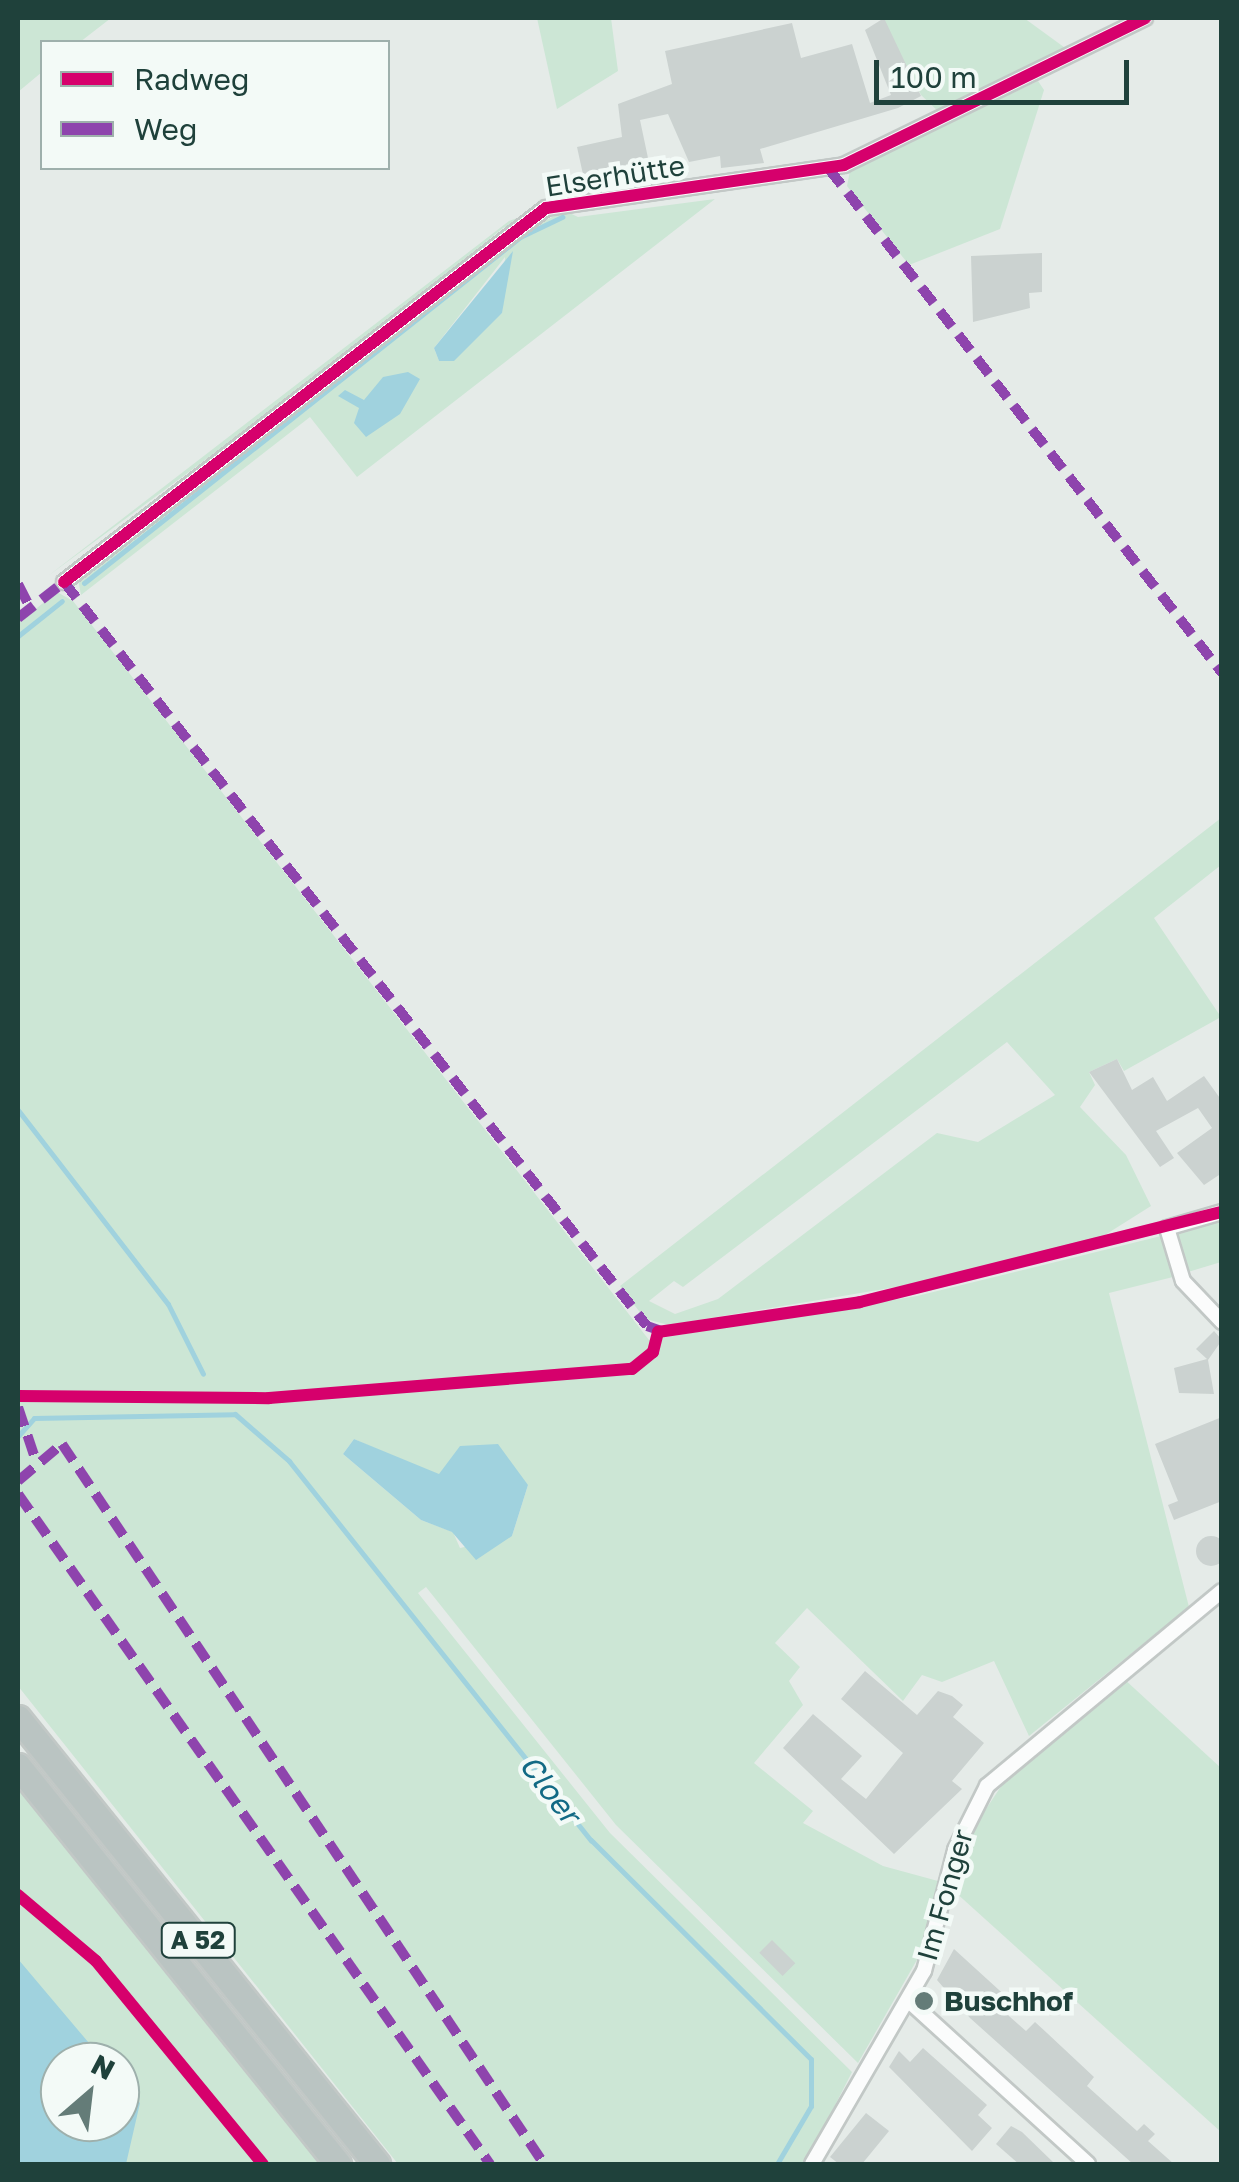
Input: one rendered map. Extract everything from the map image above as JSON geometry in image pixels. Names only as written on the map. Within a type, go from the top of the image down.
[{"type":"highway","name":"A 52","points":[[18,1718],[377,2164]]},
{"type":"highway","name":"A 52","points":[[18,1766],[338,2164]]},
{"type":"street","name":"Elserhütte","points":[[64,582],[546,208],[844,166],[1144,18]]},
{"type":"street","points":[[1222,1212],[1168,1228],[1182,1281],[1222,1322]]},
{"type":"street","name":"Im Fonger","points":[[812,2164],[910,2001],[954,1850],[986,1786],[1222,1591]]},
{"type":"street","points":[[910,2001],[1088,2164]]},
{"type":"green space","points":[[18,18],[111,18],[83,40],[40,40],[40,74],[18,92]]},
{"type":"green space","points":[[537,18],[611,18],[618,71],[557,109]]},
{"type":"green space","points":[[882,18],[1024,18],[1068,50],[940,113],[921,95]]},
{"type":"green space","points":[[1038,81],[1044,90],[1000,229],[909,265],[847,186],[850,171]]},
{"type":"green space","points":[[599,188],[503,228],[361,345],[48,576],[509,221]]},
{"type":"green space","points":[[715,199],[357,477],[310,417],[81,595],[78,579],[518,233],[565,211],[578,217]],"holes":[[[505,257],[502,313],[439,361],[434,348]]]},
{"type":"green space","points":[[57,592],[73,601],[649,1340],[917,1296],[1161,1236],[1173,1277],[1109,1293],[1189,1607],[1029,1736],[994,1661],[942,1682],[922,1675],[903,1701],[807,1608],[775,1643],[800,1667],[789,1681],[803,1705],[754,1763],[813,1811],[803,1823],[883,1866],[938,1881],[918,1958],[858,2063],[616,1825],[426,1587],[418,1593],[610,1833],[852,2072],[805,2164],[398,2164],[18,1686],[18,623]],"holes":[[[354,1439],[428,1473],[528,1485],[512,1536],[460,1548],[453,1532],[421,1520],[343,1454]]]},
{"type":"green space","points":[[1221,818],[1221,865],[1154,918],[1221,1017],[1124,1071],[1117,1059],[1089,1072],[1095,1085],[1080,1107],[1126,1155],[1151,1206],[1097,1240],[914,1284],[669,1325],[645,1319],[620,1286]],"holes":[[[1007,1042],[1055,1095],[978,1142],[937,1133],[718,1299],[675,1314],[649,1301],[674,1281],[683,1287]]]},
{"type":"green space","points":[[1221,1221],[1221,1262],[1188,1272],[1176,1235]]},
{"type":"green space","points":[[1123,1678],[1221,1768],[1221,2132],[954,1891],[970,1833],[1004,1782]]},
{"type":"green space","points":[[18,1784],[322,2164],[267,2164],[94,1956],[263,2164],[18,2164]]},
{"type":"water","points":[[513,251],[502,313],[454,361],[439,361],[434,348]]},
{"type":"water","points":[[408,372],[420,379],[400,414],[366,437],[354,423],[359,408],[338,396],[345,390],[364,400],[383,377]]},
{"type":"water","points":[[354,1439],[439,1474],[460,1446],[498,1444],[528,1485],[512,1536],[476,1560],[452,1532],[421,1520],[343,1454]]},
{"type":"water","points":[[18,1959],[88,2042],[40,2042],[40,2142],[131,2142],[126,2164],[18,2164]]},
{"type":"building","points":[[884,18],[921,96],[898,108],[760,149],[764,163],[721,168],[720,156],[689,162],[668,114],[640,120],[648,158],[584,179],[577,147],[622,137],[618,104],[672,84],[665,51],[792,23],[801,58],[852,44],[870,103],[891,95],[865,30]]},
{"type":"building","points":[[1042,253],[1042,292],[1029,293],[1030,308],[973,322],[971,256]]},
{"type":"building","points":[[1117,1059],[1132,1090],[1153,1077],[1167,1101],[1204,1076],[1222,1101],[1222,1173],[1204,1185],[1177,1153],[1212,1128],[1198,1108],[1156,1131],[1174,1158],[1160,1167],[1089,1072]]},
{"type":"building","points":[[1214,1331],[1222,1340],[1208,1360],[1214,1394],[1179,1393],[1174,1368],[1207,1359],[1196,1349]]},
{"type":"building","points":[[1222,1417],[1222,1501],[1174,1520],[1168,1505],[1178,1501],[1155,1444]]},
{"type":"building","points":[[1211,1536],[1222,1540],[1226,1551],[1222,1562],[1211,1566],[1200,1562],[1196,1551],[1200,1540]]},
{"type":"building","points":[[865,1671],[917,1715],[938,1691],[952,1696],[963,1705],[953,1717],[984,1743],[952,1781],[962,1789],[894,1854],[783,1748],[813,1714],[862,1756],[841,1779],[866,1799],[903,1753],[841,1699]]},
{"type":"building","points":[[772,1940],[795,1963],[783,1976],[759,1953]]},
{"type":"building","points":[[954,1949],[1010,2000],[1001,2009],[1026,2031],[1035,2022],[1094,2077],[1087,2086],[1137,2131],[1144,2124],[1155,2134],[1148,2141],[1174,2164],[1133,2164],[970,2018],[937,1980]]},
{"type":"building","points":[[923,2048],[987,2105],[978,2115],[992,2128],[972,2151],[889,2067],[899,2051],[910,2062]]},
{"type":"building","points":[[866,2113],[889,2131],[862,2164],[839,2164],[830,2157]]},
{"type":"building","points":[[1011,2126],[1055,2164],[1019,2164],[996,2144]]},
{"type":"waterway","points":[[84,583],[520,237],[562,217]]},
{"type":"waterway","points":[[18,636],[62,601]]},
{"type":"waterway","name":"Cloer","points":[[18,1110],[168,1304],[203,1374]]},
{"type":"waterway","name":"Cloer","points":[[18,1436],[34,1418],[235,1414],[289,1461],[591,1840],[811,2059],[811,2106],[777,2164]]},
{"type":"marked path","points":[[829,169],[1222,673]]},
{"type":"marked path","points":[[18,618],[64,582],[647,1326],[664,1332]]},
{"type":"marked path","points":[[18,584],[30,608]]},
{"type":"marked path","points":[[18,1407],[36,1461]]},
{"type":"marked path","points":[[18,1481],[62,1444],[544,2164]]},
{"type":"marked path","points":[[18,1494],[490,2164]]},
{"type":"cycle path","points":[[64,582],[546,208],[844,165],[1145,18]]},
{"type":"cycle path","points":[[18,1396],[269,1398],[632,1369],[653,1352],[658,1332],[860,1302],[1222,1212]]},
{"type":"cycle path","points":[[18,1895],[96,1961],[263,2164]]},
{"type":"place","name":"Buschhof","points":[[924,2001]]}]
